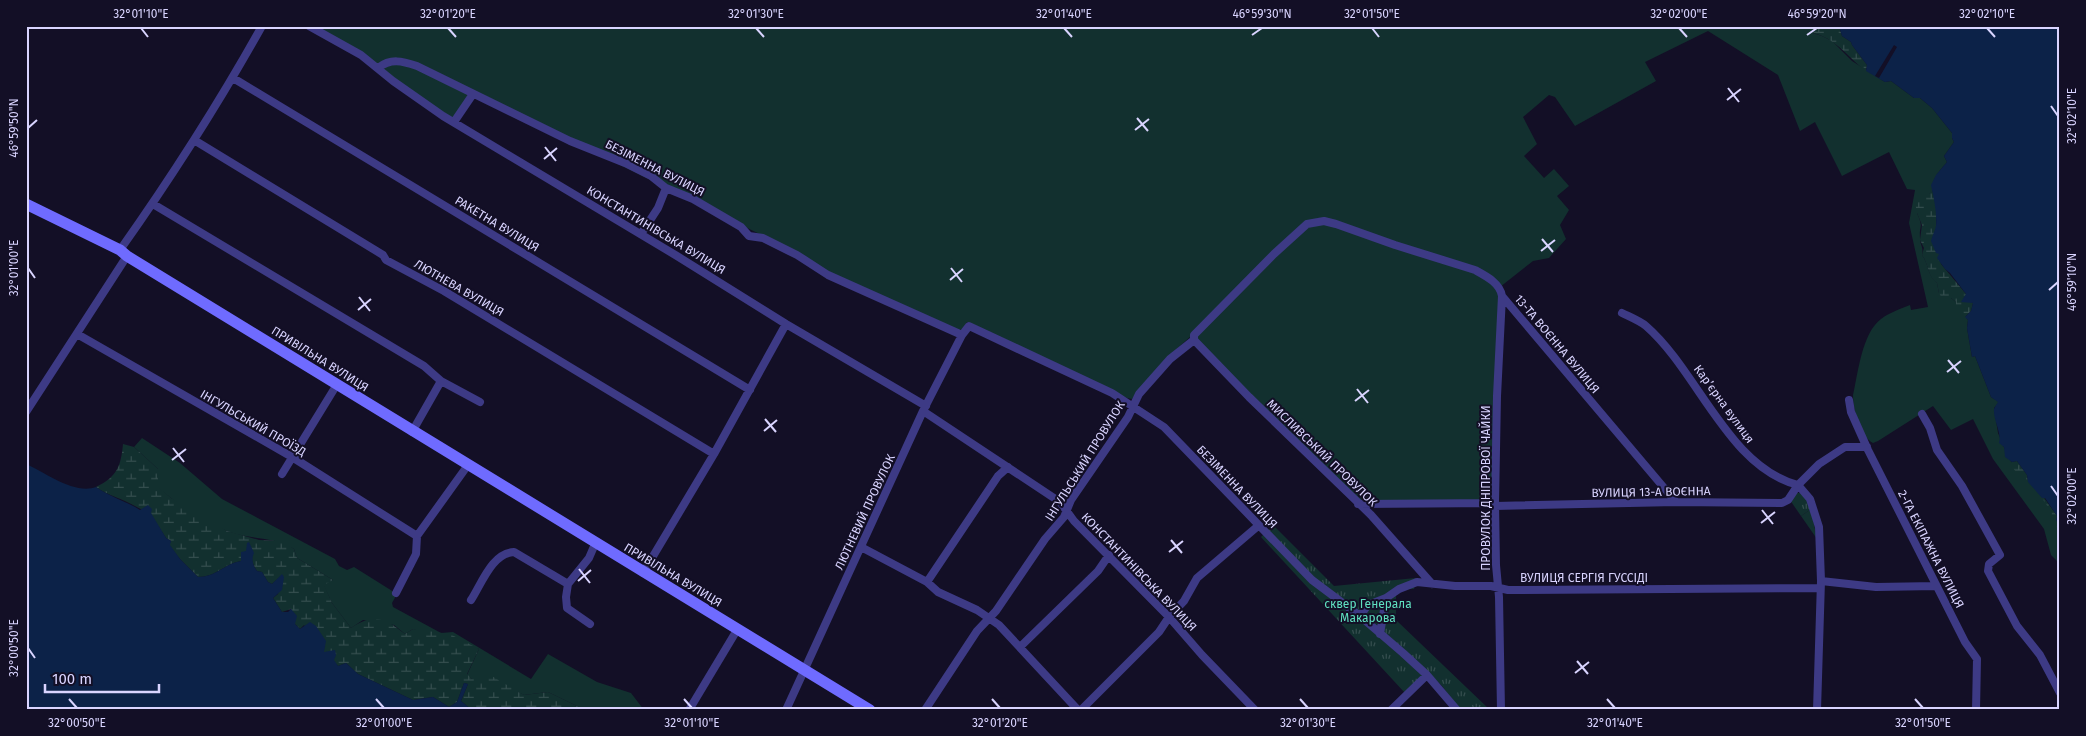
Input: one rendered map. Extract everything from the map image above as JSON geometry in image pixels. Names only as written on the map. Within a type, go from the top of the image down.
[{"type":"street","points":[[26,412],[77,334],[153,204],[226,86],[233,78],[262,26]]},
{"type":"street","points":[[309,26],[338,41],[378,68]]},
{"type":"street","name":"БЕЗІМЕННА ВУЛИЦЯ","points":[[378,68],[391,62],[406,62],[570,141],[625,163],[651,176],[666,188],[693,199],[741,227],[749,236],[763,238],[789,250],[828,275],[962,335]]},
{"type":"street","name":"КОНСТАНТИНІВСЬКА ВУЛИЦЯ","points":[[378,68],[393,81],[454,122],[642,234],[925,409],[1060,502],[1074,521],[1170,616],[1202,655],[1254,710]]},
{"type":"street","name":"РАКЕТНА ВУЛИЦЯ","points":[[233,78],[750,390]]},
{"type":"street","points":[[454,122],[473,94]]},
{"type":"street","name":"ЛЮТНЕВА ВУЛИЦЯ","points":[[194,140],[383,255],[386,260],[444,291],[714,454]]},
{"type":"street","points":[[642,234],[658,208],[666,188]]},
{"type":"street","name":"ПРИВІЛЬНА ВУЛИЦЯ","points":[[26,204],[124,253],[336,386],[870,710]]},
{"type":"street","points":[[153,204],[424,366],[441,381],[480,402]]},
{"type":"street","name":"13-ТА ВОЄННА ВУЛИЦЯ","points":[[1307,224],[1324,221],[1336,224],[1475,270],[1500,287],[1502,296],[1676,502]]},
{"type":"street","name":"ІНГУЛЬСЬКИЙ ПРОВУЛОК","points":[[925,710],[977,631],[996,610],[1045,539],[1064,517],[1066,509],[1133,408],[1139,394],[1164,366],[1194,340],[1194,334],[1307,224]]},
{"type":"street","name":"ПРОВУЛОК ДНІПРОВОЇ ЧАЙКИ","points":[[1501,710],[1495,505],[1496,396],[1502,296]]},
{"type":"street","name":"Карʼєрна вулиця","points":[[1622,313],[1645,325],[1675,356],[1743,450],[1783,481],[1798,485]]},
{"type":"street","points":[[643,573],[714,454],[786,324]]},
{"type":"street","name":"БЕЗІМЕННА ВУЛИЦЯ","points":[[969,326],[1112,393],[1164,427],[1312,580],[1360,616],[1427,675],[1456,710]]},
{"type":"street","name":"ЛЮТНЕВИЙ ПРОВУЛОК","points":[[786,710],[925,409],[962,335],[969,326]]},
{"type":"street","name":"ІНГУЛЬСЬКИЙ ПРОЇЗД","points":[[77,334],[292,457],[417,536]]},
{"type":"street","name":"МИСЛИВСЬКИЙ ПРОВУЛОК","points":[[1194,340],[1371,516],[1432,584]]},
{"type":"street","points":[[412,432],[441,381]]},
{"type":"street","points":[[282,474],[336,386]]},
{"type":"street","name":"2-ГА ЕКІПАЖНА ВУЛИЦЯ","points":[[1849,400],[1851,412],[1936,586],[1946,602],[1965,642],[1977,659],[1976,710]]},
{"type":"street","points":[[1922,414],[1930,428],[1936,450],[1962,486],[2000,555],[1989,564],[1988,571],[2017,626],[2040,655],[2060,693]]},
{"type":"street","points":[[1817,710],[1821,585],[1820,548],[1816,517],[1810,499],[1798,485],[1819,464],[1845,447],[1867,446]]},
{"type":"street","points":[[396,593],[416,554],[417,536],[468,465]]},
{"type":"street","points":[[927,582],[998,476],[1008,467]]},
{"type":"street","name":"ВУЛИЦЯ 13-А ВОЄННА","points":[[1358,504],[1495,505],[1676,502],[1777,504],[1788,500],[1798,485]]},
{"type":"street","points":[[861,547],[927,582],[938,592],[963,603],[1000,625],[1080,710],[1159,632],[1184,601],[1197,578],[1258,526]]},
{"type":"street","points":[[590,624],[566,608],[566,597],[568,584],[589,558],[595,544]]},
{"type":"street","points":[[472,600],[497,558],[506,552],[514,552],[568,584]]},
{"type":"street","points":[[1020,646],[1098,572],[1110,555]]},
{"type":"street","name":"ВУЛИЦЯ СЕРГІЯ ГУССІДІ","points":[[1360,616],[1368,605],[1417,582],[1508,590],[1821,585],[1876,587],[1936,586]]},
{"type":"street","points":[[1380,634],[1386,598]]},
{"type":"street","points":[[689,710],[737,630]]},
{"type":"street","points":[[1391,710],[1427,675]]},
{"type":"green space","points":[[315,26],[1791,26],[1832,41],[1852,61],[1885,82],[1891,81],[1914,98],[1920,98],[1932,108],[1952,133],[1954,142],[1944,156],[1947,162],[1934,180],[1933,193],[1930,193],[1917,213],[1921,224],[1922,255],[1931,277],[1937,283],[1939,293],[1956,302],[1968,320],[1967,328],[1972,357],[1975,356],[1991,397],[1999,402],[1994,408],[1998,433],[2009,459],[2044,498],[2057,516],[2056,520],[2060,526],[2060,564],[2051,555],[2044,529],[1993,459],[1973,419],[1951,430],[1933,406],[1878,441],[1873,443],[1864,435],[1854,407],[1853,395],[1862,354],[1869,334],[1881,319],[1895,311],[1910,305],[1911,310],[1928,307],[1909,223],[1915,190],[1907,189],[1889,152],[1842,176],[1815,122],[1800,131],[1778,75],[1708,31],[1645,62],[1656,81],[1575,126],[1555,97],[1549,95],[1523,117],[1537,144],[1524,156],[1544,178],[1554,169],[1569,186],[1557,196],[1569,210],[1560,225],[1566,239],[1549,258],[1533,261],[1500,287],[1492,499],[1488,502],[1366,502],[1355,498],[1191,336],[1171,354],[1132,399],[1127,398],[967,322],[963,329],[956,331],[829,274],[798,253],[418,65],[378,65]]},
{"type":"green space","points":[[1791,26],[1839,26],[1842,36],[1851,42],[1867,65],[1866,71],[1828,39]]},
{"type":"green space","points":[[406,63],[468,94],[469,96],[454,117],[449,117],[385,72],[383,67],[385,65]]},
{"type":"green space","points":[[1933,193],[1936,199],[1936,229],[1941,264],[1966,294],[1969,301],[1973,303],[1971,311],[1965,317],[1956,310],[1956,302],[1951,298],[1943,300],[1937,283],[1931,277],[1922,255],[1924,248],[1920,240],[1922,225],[1915,202]]},
{"type":"green space","points":[[142,438],[180,463],[222,499],[335,559],[339,566],[347,570],[354,567],[397,594],[392,603],[393,607],[441,633],[453,632],[531,679],[548,654],[597,682],[631,693],[644,710],[585,710],[548,692],[524,695],[508,687],[472,679],[467,675],[479,649],[413,629],[405,634],[394,625],[363,620],[351,628],[332,603],[323,584],[333,580],[297,558],[294,549],[278,542],[227,531],[191,512],[158,488],[158,469],[134,447]]},
{"type":"green space","points":[[123,444],[134,447],[158,469],[158,487],[171,498],[227,531],[259,540],[282,541],[294,549],[297,558],[333,580],[324,585],[332,603],[351,628],[366,620],[379,619],[391,624],[405,634],[413,629],[450,634],[479,649],[467,674],[472,679],[490,675],[524,695],[548,692],[585,710],[472,710],[461,701],[468,684],[464,683],[457,702],[449,707],[433,697],[413,700],[358,674],[346,663],[338,666],[324,652],[304,625],[300,629],[295,624],[291,609],[282,612],[273,598],[278,594],[282,575],[272,584],[268,582],[262,572],[257,571],[246,551],[241,561],[210,575],[198,577],[169,545],[171,541],[166,538],[150,513],[96,487],[109,479],[117,470]]},
{"type":"green space","points":[[2017,461],[2027,475],[2028,482],[2022,479],[2012,467],[2012,462]]},
{"type":"green space","points":[[1797,493],[1801,493],[1808,501],[1811,509],[1801,516],[1790,500]]},
{"type":"green space","points":[[2042,498],[2044,498],[2057,516],[2056,520],[2060,526],[2060,531],[2051,518],[2052,513]]},
{"type":"green space","points":[[1811,509],[1817,539],[1801,516]]},
{"type":"green space","name":"сквер Генерала Макарова","points":[[1273,525],[1334,586],[1416,578],[1414,589],[1405,589],[1396,595],[1396,620],[1490,710],[1460,710],[1442,686],[1428,672],[1405,693],[1261,537]]},
{"type":"water","points":[[1839,26],[2060,26],[2060,526],[2056,520],[2057,516],[2045,498],[2042,498],[2028,482],[2027,475],[2017,461],[2012,462],[2005,457],[2004,447],[1999,443],[2000,439],[1994,413],[1998,402],[1991,397],[1975,356],[1972,357],[1967,328],[1968,320],[1965,317],[1971,311],[1973,303],[1961,302],[1966,294],[1937,258],[1939,254],[1936,253],[1931,241],[1936,228],[1936,221],[1931,185],[1936,175],[1947,162],[1944,156],[1954,142],[1952,133],[1932,108],[1920,98],[1914,98],[1891,81],[1885,82],[1866,71],[1867,65],[1851,42],[1842,36]]},
{"type":"water","points":[[26,464],[70,486],[88,489],[96,487],[140,510],[148,505],[152,509],[151,513],[166,538],[171,541],[170,545],[180,559],[198,577],[210,575],[241,561],[241,552],[246,551],[247,543],[249,542],[254,553],[254,567],[257,571],[262,572],[268,582],[272,584],[282,574],[284,577],[282,590],[273,598],[282,612],[288,612],[291,609],[297,616],[295,624],[300,629],[310,622],[316,626],[326,641],[324,652],[335,650],[334,660],[338,666],[346,663],[358,674],[413,700],[433,697],[449,707],[457,702],[464,683],[468,684],[461,701],[472,710],[26,710]]},
{"type":"pier","points":[[1894,45],[1897,47],[1879,78],[1875,76]]}]
